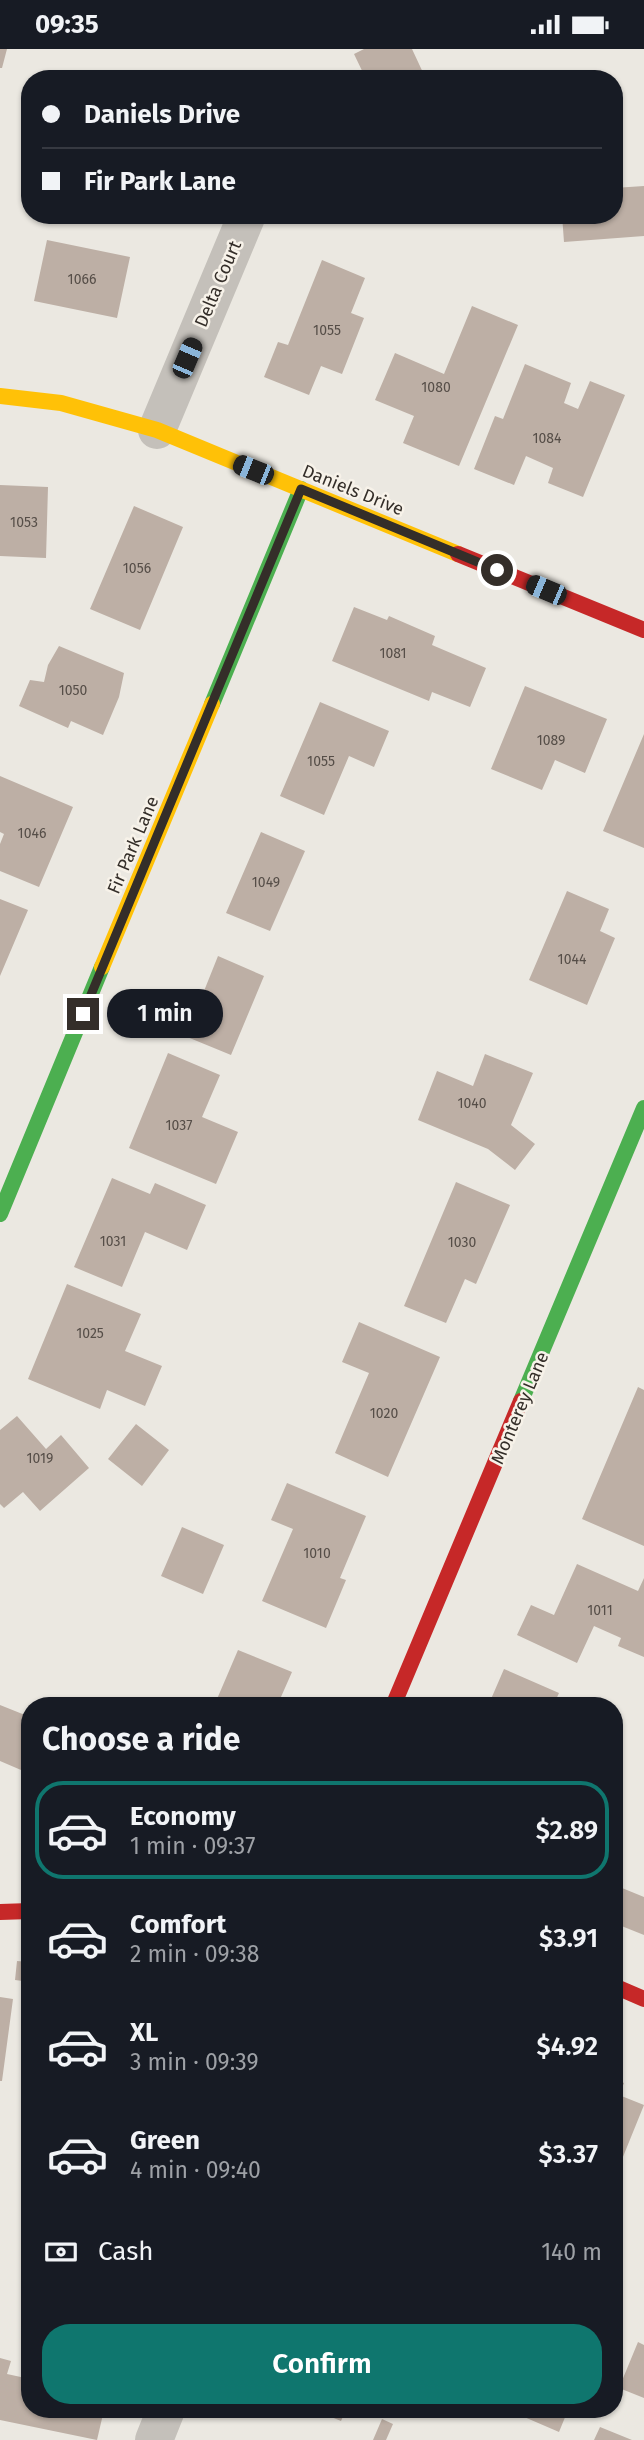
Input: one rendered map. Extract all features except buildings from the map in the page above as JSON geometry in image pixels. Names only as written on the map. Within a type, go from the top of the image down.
[{"type":"street","name":"Delta Court","points":[[157,430],[243,224]]},
{"type":"street","name":"Daniels Drive","points":[[0,396],[74,406],[157,430],[644,630]]},
{"type":"street","name":"Fir Park Lane","points":[[0,1215],[301,489]]},
{"type":"street","name":"Monterey Lane","points":[[397,1697],[644,1108]]},
{"type":"street","points":[[0,1912],[21,1912]]},
{"type":"street","points":[[623,1990],[644,1999]]},
{"type":"street","points":[[154,2440],[163,2418]]},
{"type":"traffic: fast","points":[[212,704],[301,489]]},
{"type":"traffic: fast","points":[[0,1214],[102,967]]},
{"type":"traffic: fast","points":[[521,1401],[644,1108]]},
{"type":"traffic: slow","points":[[0,396],[61,403],[157,430],[458,554]]},
{"type":"traffic: slow","points":[[102,967],[212,704]]},
{"type":"traffic: jam","points":[[458,554],[644,630]]},
{"type":"traffic: jam","points":[[397,1697],[521,1401]]},
{"type":"traffic: jam","points":[[0,1912],[21,1911]]},
{"type":"traffic: jam","points":[[623,1990],[644,1999]]},
{"type":"route","points":[[83,1014],[301,489],[497,570]]}]
